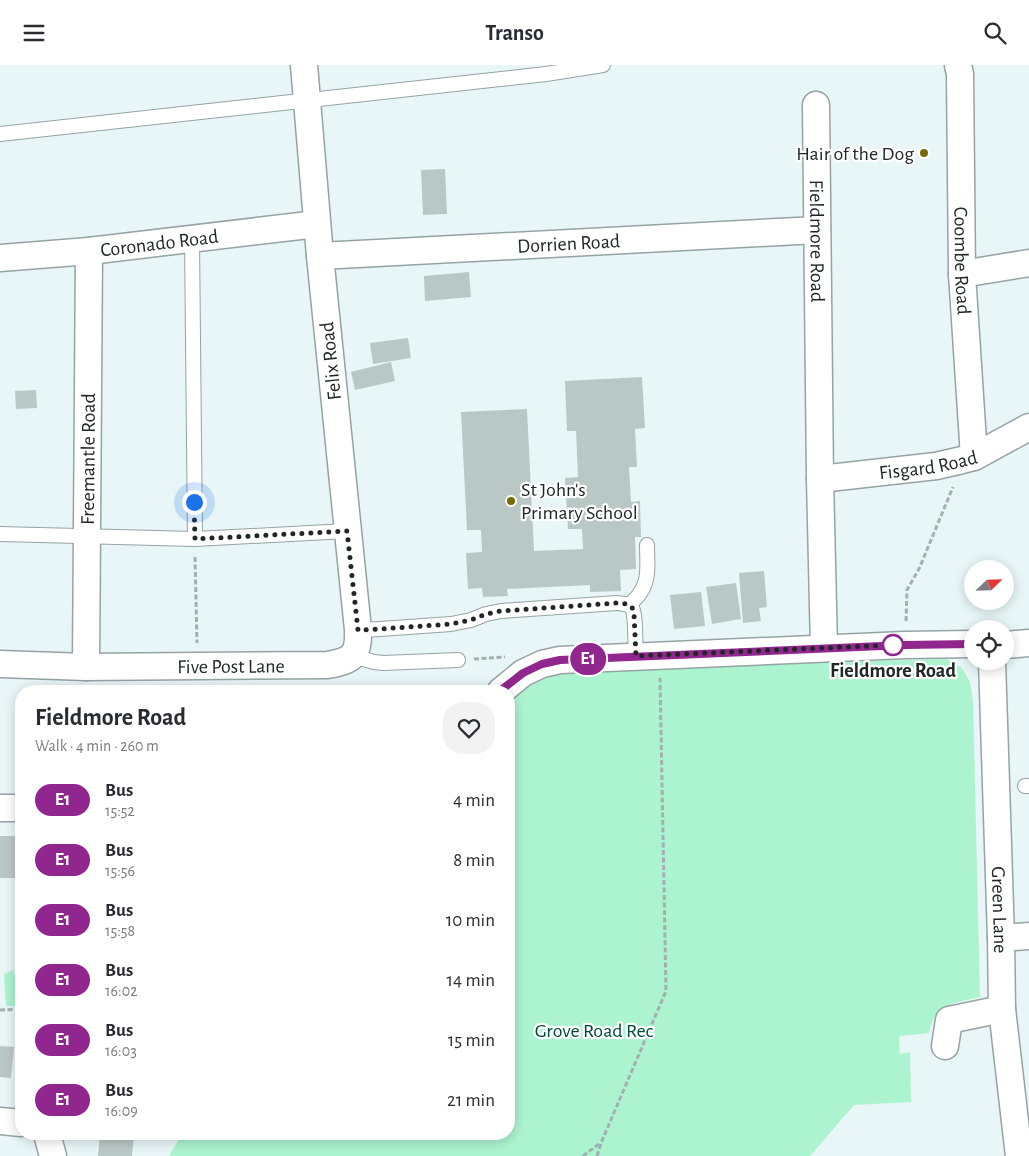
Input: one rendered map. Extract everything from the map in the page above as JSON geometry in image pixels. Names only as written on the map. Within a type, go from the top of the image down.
[{"type":"street","name":"Felix Road","points":[[304,65],[320,256],[358,630],[357,649],[353,656]]},
{"type":"street","name":"Coombe Road","points":[[958,65],[960,74],[966,459]]},
{"type":"street","name":"Fieldmore Road","points":[[816,105],[820,479],[824,648]]},
{"type":"street","name":"Coronado Road","points":[[0,258],[89,251],[317,224]]},
{"type":"street","name":"Dorrien Road","points":[[320,256],[817,231]]},
{"type":"street","name":"Freemantle Road","points":[[86,667],[89,251]]},
{"type":"street","points":[[962,274],[1029,263]]},
{"type":"street","name":"Fisgard Road","points":[[820,479],[936,466],[966,459],[1029,427]]},
{"type":"street","points":[[1014,644],[1029,643]]},
{"type":"street","points":[[508,685],[523,673],[542,664],[560,660],[824,648],[964,644]]},
{"type":"street","name":"Five Post Lane","points":[[0,664],[86,667],[327,665],[338,663],[353,656]]},
{"type":"street","name":"Green Lane","points":[[992,670],[1002,1009],[1019,1156]]},
{"type":"street","points":[[0,808],[15,808]]},
{"type":"street","points":[[1001,938],[1029,936]]},
{"type":"street","points":[[945,1046],[949,1020],[1002,1009]]},
{"type":"street","points":[[0,1121],[15,1122]]},
{"type":"street","points":[[49,1140],[53,1156]]},
{"type":"lane","points":[[0,134],[546,74],[603,65]]},
{"type":"lane","points":[[192,239],[195,539]]},
{"type":"lane","points":[[0,534],[195,539],[347,531]]},
{"type":"lane","points":[[629,605],[644,587],[647,545]]},
{"type":"lane","points":[[358,630],[451,624],[501,611],[617,603],[632,607],[648,656]]},
{"type":"lane","points":[[353,656],[374,663],[458,660]]},
{"type":"path","points":[[905,645],[907,590],[919,569],[966,459]]},
{"type":"path","points":[[195,539],[197,666]]},
{"type":"path","points":[[597,1156],[600,1143],[666,991],[648,656]]},
{"type":"path","points":[[458,660],[508,657],[523,673]]},
{"type":"path","points":[[0,1010],[15,1009]]},
{"type":"path","points":[[583,1156],[600,1143]]},
{"type":"green space","name":"Grove Road Rec","points":[[947,659],[962,668],[970,682],[973,701],[980,997],[954,1003],[941,1010],[932,1023],[929,1033],[899,1036],[900,1054],[910,1052],[911,1102],[854,1105],[810,1156],[169,1156],[178,1140],[515,1140],[515,696],[543,673],[667,666]]},
{"type":"green space","points":[[13,970],[15,977],[15,1006],[6,1006],[4,974]]},
{"type":"building","points":[[445,169],[447,214],[423,215],[421,170]]},
{"type":"building","points":[[469,272],[471,297],[425,301],[424,276]]},
{"type":"building","points":[[408,338],[411,358],[373,364],[370,343]]},
{"type":"building","points":[[391,362],[395,381],[355,390],[351,372]]},
{"type":"building","points":[[642,377],[645,428],[635,429],[637,467],[629,467],[631,502],[640,501],[641,537],[635,537],[636,569],[620,570],[621,591],[590,592],[590,585],[507,589],[508,596],[483,597],[482,588],[468,589],[466,553],[482,552],[481,530],[467,530],[461,412],[527,409],[534,551],[583,549],[582,529],[568,529],[565,478],[578,477],[576,431],[567,431],[565,381]]},
{"type":"building","points":[[36,390],[37,408],[16,409],[15,391]]},
{"type":"building","points":[[764,571],[767,607],[759,608],[761,621],[743,623],[739,573]]},
{"type":"building","points":[[736,583],[741,619],[712,624],[706,587]]},
{"type":"building","points":[[701,592],[705,626],[674,629],[670,595]]},
{"type":"building","points":[[0,836],[15,836],[15,878],[0,878]]},
{"type":"building","points":[[0,1046],[14,1047],[11,1078],[0,1077]]},
{"type":"building","points":[[99,1140],[133,1140],[132,1156],[98,1156]]},
{"type":"bus line","name":"E1","points":[[508,685],[523,673],[542,664],[560,660],[964,643]]},
{"type":"place","name":"Hair of the Dog","points":[[924,153]]},
{"type":"place","name":"St John's Primary School","points":[[511,501]]},
{"type":"place","name":"Fieldmore Road","points":[[893,645]]},
{"type":"route","points":[[194,502],[195,539],[347,531],[358,630],[451,624],[501,611],[617,603],[632,607],[636,656],[893,645]]}]
